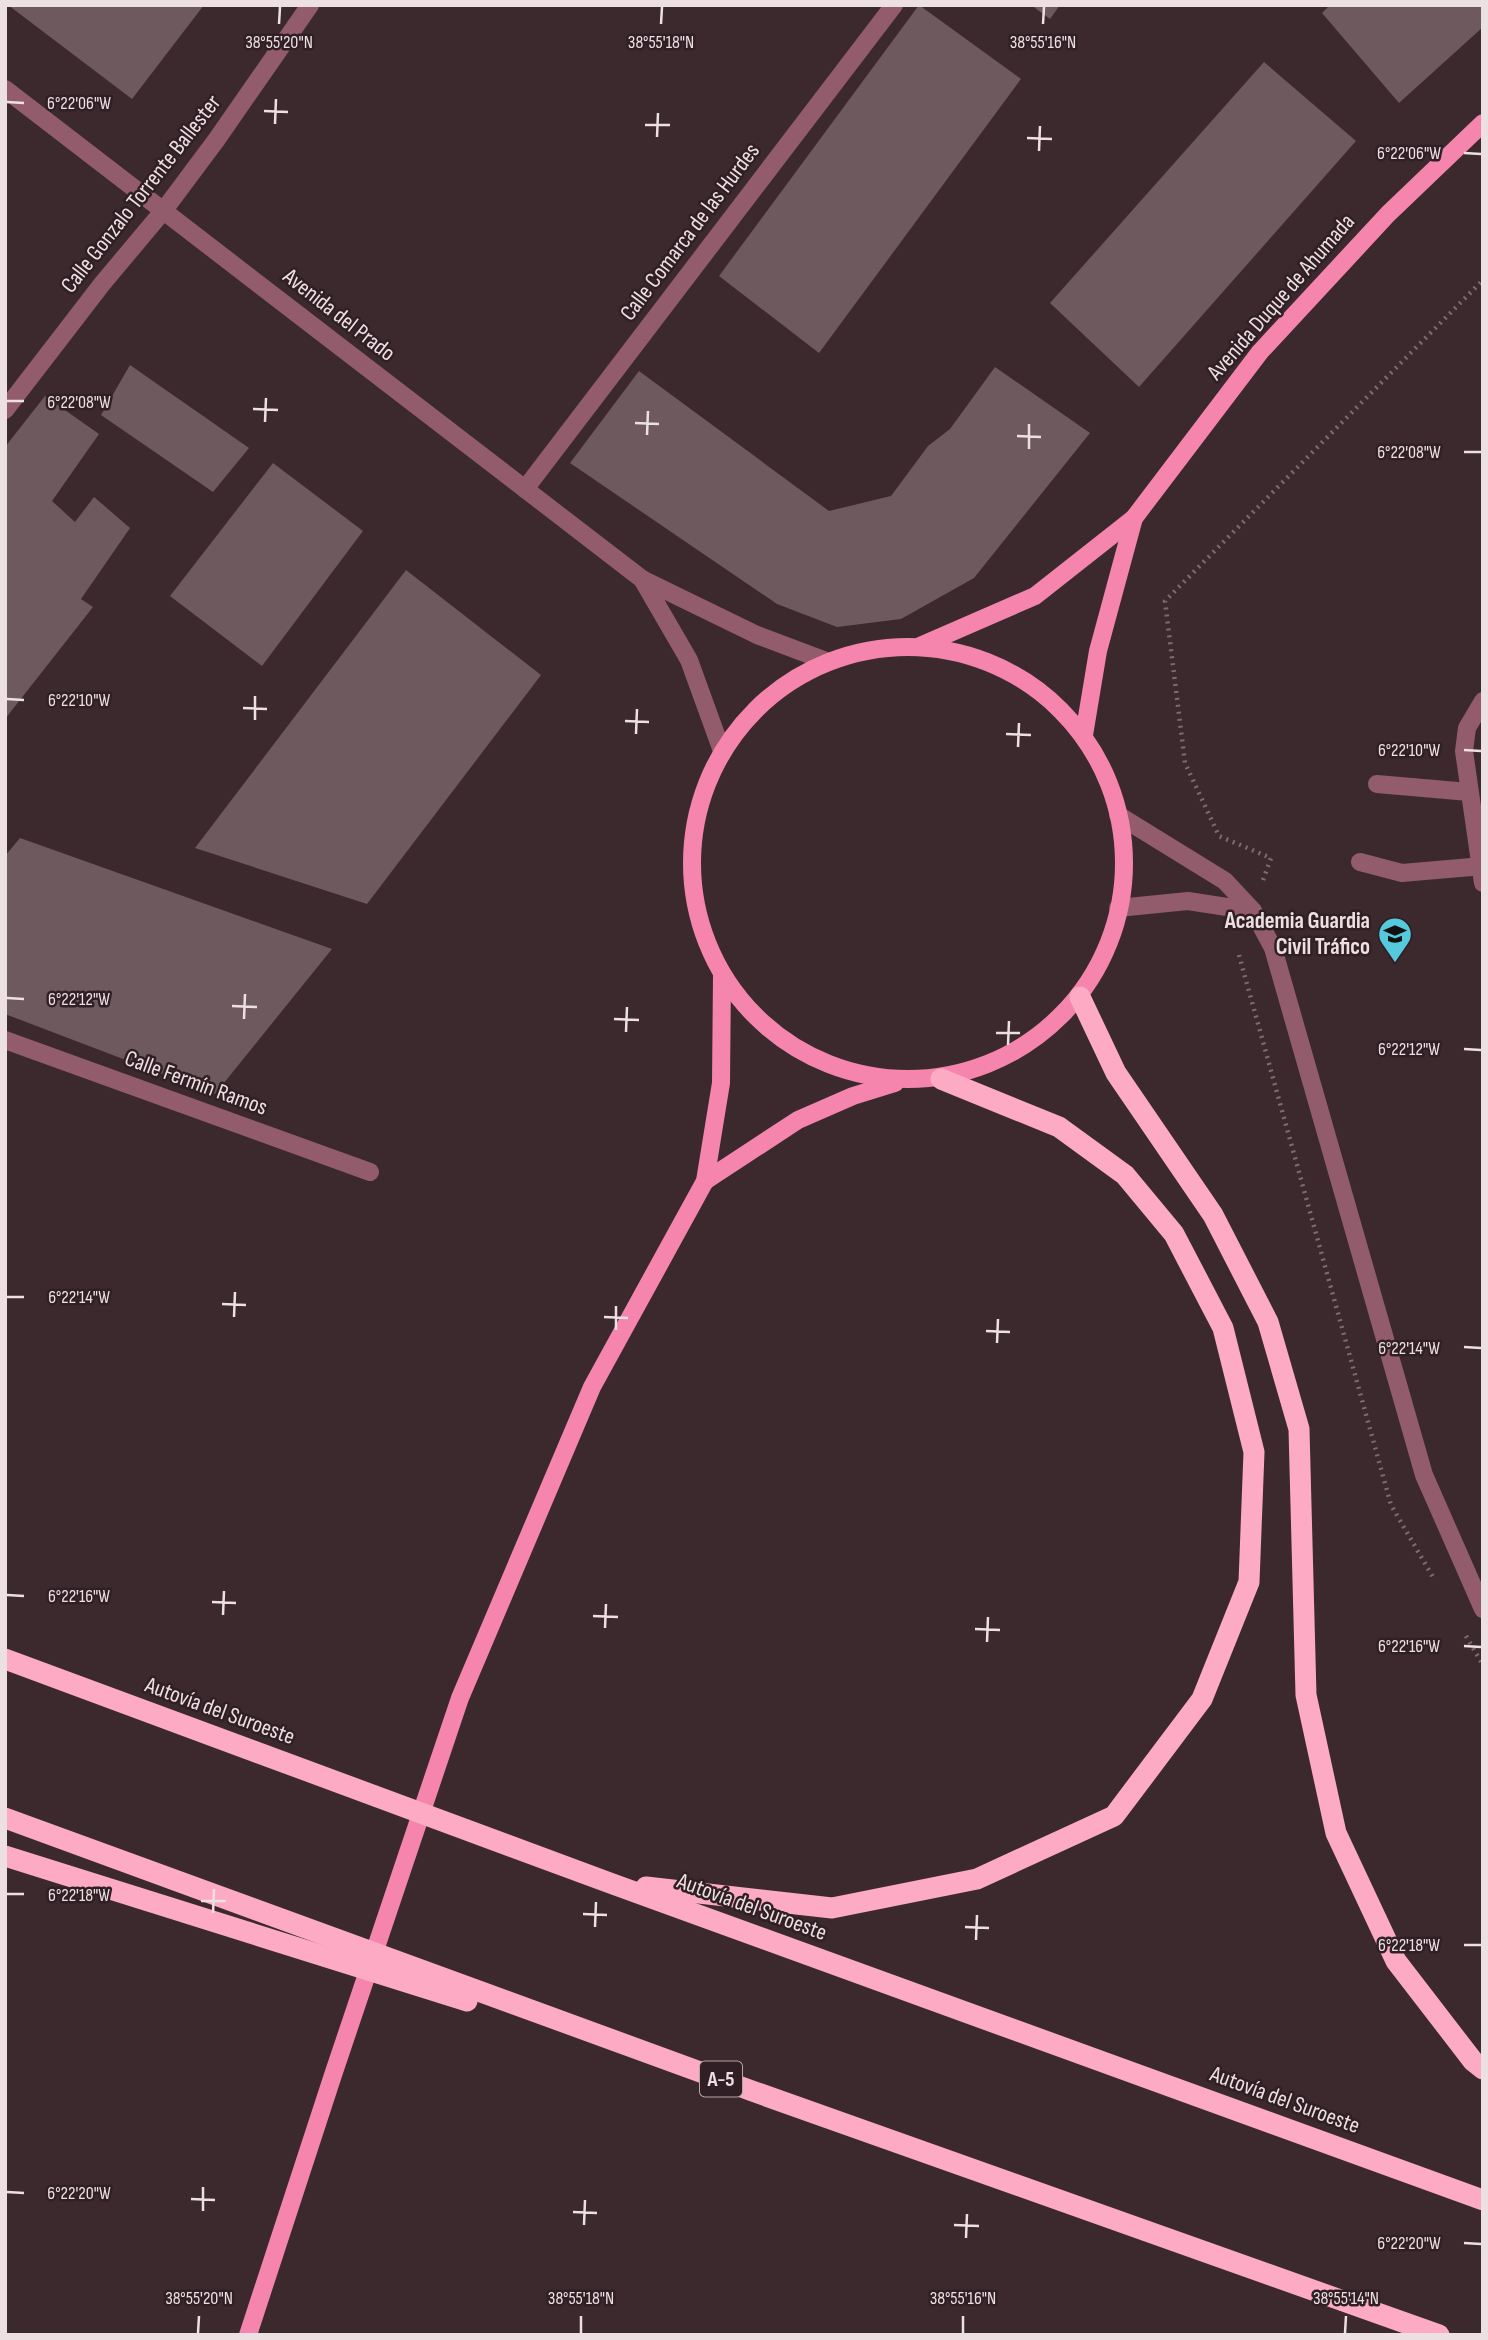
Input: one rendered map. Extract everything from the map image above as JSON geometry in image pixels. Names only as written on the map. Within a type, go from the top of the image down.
[{"type":"highway","points":[[1080,997],[1116,1073],[1213,1215],[1268,1322],[1299,1429],[1306,1695],[1336,1833],[1396,1961],[1473,2061],[1483,2069]]},
{"type":"highway","points":[[610,1883],[832,1908],[977,1880],[1114,1816],[1202,1699],[1249,1581],[1254,1452],[1223,1328],[1174,1234],[1125,1175],[1059,1127],[941,1079]]},
{"type":"highway","name":"Autovía del Suroeste","points":[[5,1659],[610,1883],[1483,2200]]},
{"type":"highway","name":"A-5","points":[[5,1818],[755,2092],[1439,2335]]},
{"type":"highway","points":[[5,1856],[755,2092]]},
{"type":"main road","name":"Avenida Duque de Ahumada","points":[[920,646],[1035,596],[1133,518],[1260,352],[1388,214],[1483,123]]},
{"type":"main road","name":"Avenida Duque de Ahumada","points":[[1084,735],[1098,651],[1133,518]]},
{"type":"main road","points":[[705,1181],[798,1120],[853,1096],[895,1083],[941,1079],[993,1064],[1041,1036],[1080,997],[1111,940],[1125,876],[1117,802],[1084,735],[1040,690],[983,659],[920,646],[872,648],[826,661],[767,698],[722,751],[699,805],[691,863],[699,922],[722,976],[763,1026],[817,1061],[895,1083]]},
{"type":"main road","points":[[248,2335],[460,1698],[592,1387],[705,1181],[721,1083],[722,976]]},
{"type":"street","name":"Calle Gonzalo Torrente Ballester","points":[[5,410],[102,284],[164,210],[310,5]]},
{"type":"street","name":"Calle Comarca de las Hurdes","points":[[525,489],[894,5]]},
{"type":"street","name":"Avenida del Prado","points":[[5,89],[642,579],[757,635],[826,661]]},
{"type":"street","name":"Avenida del Prado","points":[[642,579],[689,660],[722,751]]},
{"type":"street","points":[[1360,862],[1402,873],[1482,872],[1464,751],[1468,728],[1483,701]]},
{"type":"street","points":[[1377,784],[1469,792]]},
{"type":"street","points":[[1118,815],[1225,881],[1253,911],[1273,948],[1424,1475],[1483,1609]]},
{"type":"street","points":[[1118,908],[1188,901],[1253,911]]},
{"type":"street","name":"Calle Fermín Ramos","points":[[5,1040],[370,1172]]},
{"type":"path","points":[[1253,911],[1271,858],[1219,836],[1185,763],[1165,601],[1483,280]]},
{"type":"building","points":[[8,5],[204,5],[132,99]]},
{"type":"building","points":[[919,5],[1021,79],[819,353],[719,276]]},
{"type":"building","points":[[1031,5],[1060,5],[1050,19]]},
{"type":"building","points":[[1330,5],[1483,5],[1483,27],[1399,103],[1322,13]]},
{"type":"building","points":[[1264,62],[1356,141],[1139,387],[1050,303]]},
{"type":"building","points":[[130,365],[249,448],[213,492],[101,415]]},
{"type":"building","points":[[995,367],[1090,433],[974,578],[901,619],[837,627],[777,604],[570,463],[639,371],[829,511],[891,496],[928,446],[950,429]]},
{"type":"building","points":[[45,396],[99,434],[52,501],[75,522],[94,497],[130,528],[81,599],[93,607],[5,719],[5,447]]},
{"type":"building","points":[[273,463],[363,531],[262,666],[170,596]]},
{"type":"building","points":[[406,570],[541,675],[367,904],[195,848]]},
{"type":"building","points":[[20,838],[332,949],[215,1094],[5,1014],[5,856]]},
{"type":"place","name":"Academia Guardia Civil Tráfico","points":[[1395,964]]}]
